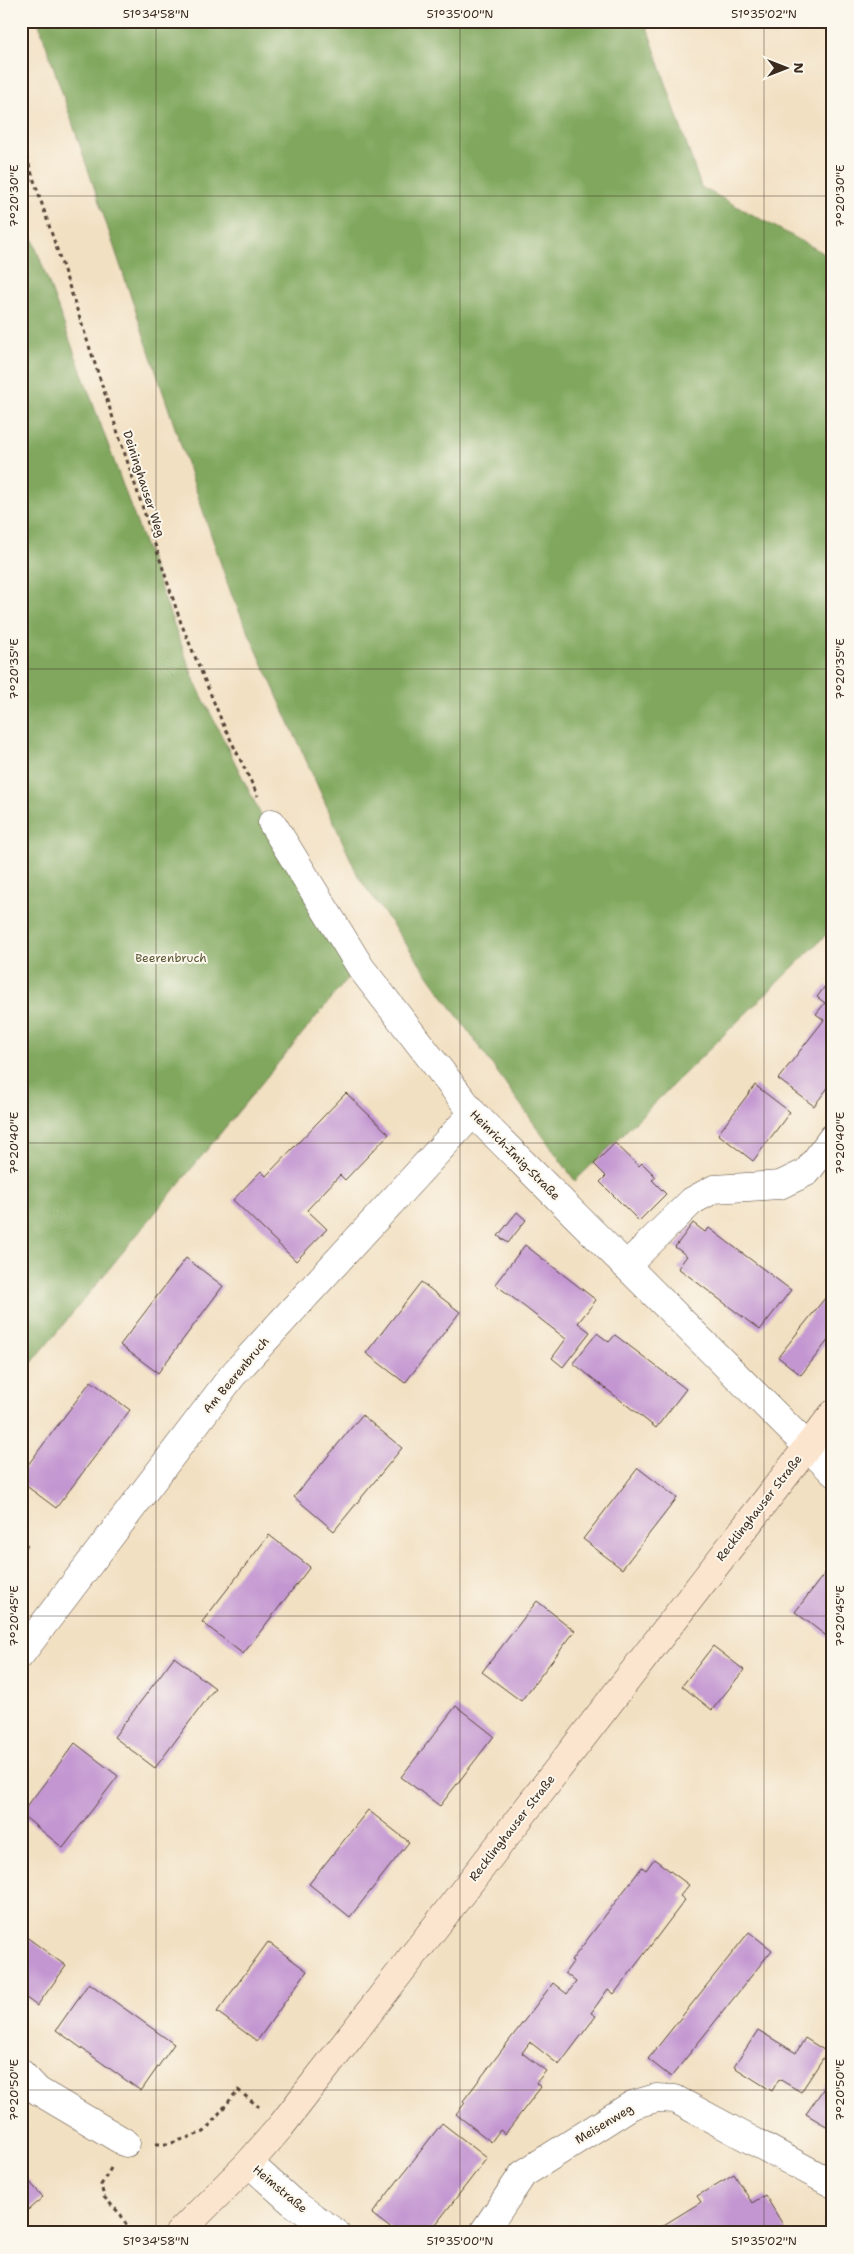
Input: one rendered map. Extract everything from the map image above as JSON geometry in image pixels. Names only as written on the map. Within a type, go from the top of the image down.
[{"type":"main road","name":"Recklinghauser Straße","points":[[179,2233],[249,2163],[281,2126],[833,1414]]},
{"type":"street","name":"Heinrich-Imig-Straße","points":[[272,823],[361,968],[473,1113],[833,1472]]},
{"type":"street","name":"Am Beerenbruch","points":[[21,1654],[232,1376],[473,1113]]},
{"type":"street","points":[[626,1266],[692,1201],[714,1189],[780,1185],[807,1172],[833,1137]]},
{"type":"street","points":[[21,2073],[38,2091],[126,2143]]},
{"type":"street","name":"Meisenweg","points":[[483,2233],[522,2174],[632,2105],[656,2098],[675,2099],[833,2184]]},
{"type":"street","name":"Heimstraße","points":[[249,2163],[292,2202],[336,2233]]},
{"type":"path","name":"Deininghauser Weg","points":[[21,141],[181,623],[223,724],[272,823]]},
{"type":"path","points":[[131,2233],[121,2214],[104,2197],[101,2185],[126,2143],[169,2144],[204,2132],[238,2090],[281,2126]]},
{"type":"green space","points":[[38,21],[645,21],[701,187],[833,258],[833,846],[830,857],[833,862],[833,928],[575,1181],[359,878],[230,591]]},
{"type":"green space","name":"Beerenbruch","points":[[21,207],[195,682],[267,827],[353,972],[21,1376]]},
{"type":"building","points":[[833,984],[833,1081],[814,1106],[778,1079],[824,1020],[816,1014],[825,1003],[817,997],[826,985],[830,988]]},
{"type":"building","points":[[755,1085],[790,1112],[753,1161],[718,1134]]},
{"type":"building","points":[[346,1093],[389,1134],[345,1180],[340,1175],[307,1210],[327,1229],[296,1261],[233,1200],[261,1171],[266,1176]]},
{"type":"building","points":[[615,1143],[639,1166],[642,1163],[656,1177],[652,1180],[666,1194],[639,1221],[600,1182],[606,1176],[594,1164]]},
{"type":"building","points":[[517,1212],[526,1220],[508,1243],[498,1236]]},
{"type":"building","points":[[693,1223],[705,1232],[709,1228],[791,1290],[760,1330],[678,1268],[687,1256],[675,1247]]},
{"type":"building","points":[[525,1245],[596,1300],[578,1323],[590,1332],[563,1367],[552,1358],[566,1339],[495,1284]]},
{"type":"building","points":[[186,1258],[223,1286],[158,1373],[120,1345]]},
{"type":"building","points":[[421,1282],[460,1312],[405,1383],[366,1353]]},
{"type":"building","points":[[833,1288],[833,1334],[801,1375],[778,1357]]},
{"type":"building","points":[[597,1333],[609,1342],[615,1335],[686,1389],[656,1428],[573,1363]]},
{"type":"building","points":[[91,1381],[130,1410],[56,1508],[21,1482],[21,1474]]},
{"type":"building","points":[[362,1415],[402,1448],[334,1531],[294,1497]]},
{"type":"building","points":[[638,1468],[677,1498],[622,1569],[583,1539]]},
{"type":"building","points":[[269,1535],[310,1567],[243,1654],[202,1622]]},
{"type":"building","points":[[21,1540],[28,1545],[21,1554]]},
{"type":"building","points":[[828,1569],[833,1572],[833,1641],[795,1612]]},
{"type":"building","points":[[537,1601],[575,1631],[521,1701],[482,1672]]},
{"type":"building","points":[[713,1646],[744,1670],[712,1710],[682,1686]]},
{"type":"building","points":[[174,1657],[215,1688],[155,1768],[114,1737]]},
{"type":"building","points":[[456,1706],[494,1736],[440,1806],[401,1777]]},
{"type":"building","points":[[75,1743],[118,1776],[63,1848],[21,1814]]},
{"type":"building","points":[[368,1810],[409,1842],[350,1917],[309,1884]]},
{"type":"building","points":[[654,1859],[689,1885],[680,1896],[685,1900],[614,1994],[608,1989],[591,2013],[596,2016],[559,2065],[530,2042],[522,2053],[546,2071],[536,2083],[541,2087],[505,2134],[500,2130],[491,2142],[456,2114],[465,2103],[463,2101],[553,1983],[567,1994],[576,1982],[565,1973],[573,1962],[571,1961],[642,1867],[646,1870]]},
{"type":"building","points":[[749,1932],[772,1950],[671,2077],[648,2059]]},
{"type":"building","points":[[21,1933],[66,1966],[37,2006],[21,1994]]},
{"type":"building","points":[[268,1942],[307,1971],[257,2041],[217,2012]]},
{"type":"building","points":[[89,1983],[174,2044],[141,2091],[56,2030]]},
{"type":"building","points":[[758,2030],[796,2053],[805,2038],[827,2052],[801,2092],[779,2079],[772,2091],[734,2067]]},
{"type":"building","points":[[833,2075],[833,2130],[806,2114]]},
{"type":"building","points":[[442,2123],[487,2158],[429,2233],[397,2233],[372,2214]]},
{"type":"building","points":[[21,2172],[43,2197],[21,2216]]},
{"type":"building","points":[[734,2174],[752,2203],[765,2195],[788,2233],[655,2233],[654,2231],[701,2202],[697,2196]]}]
